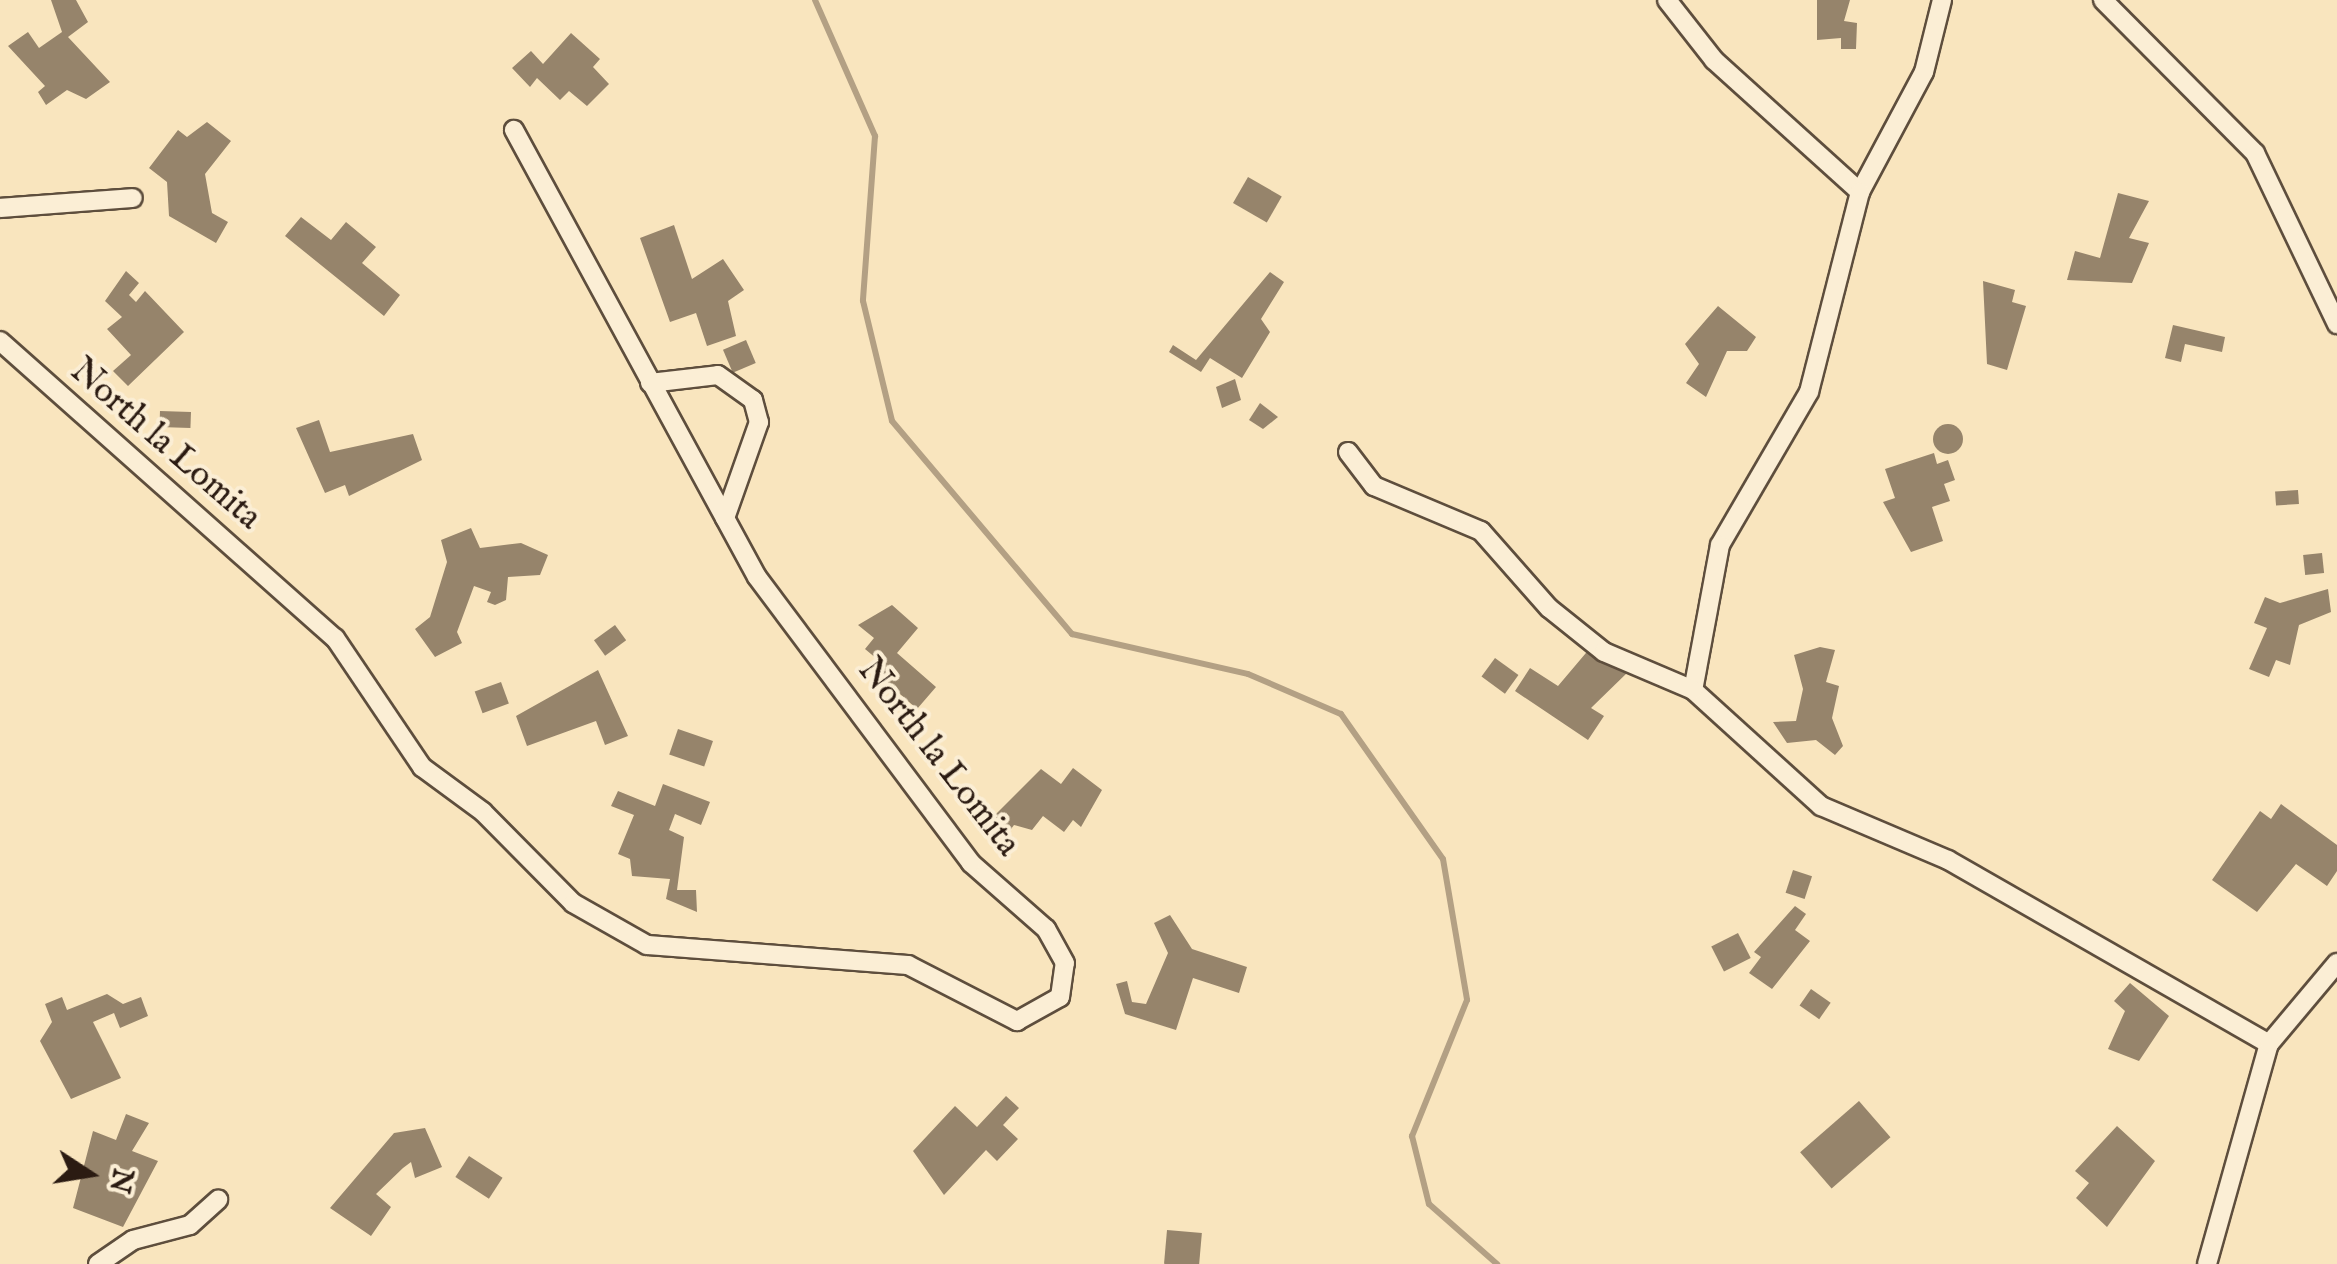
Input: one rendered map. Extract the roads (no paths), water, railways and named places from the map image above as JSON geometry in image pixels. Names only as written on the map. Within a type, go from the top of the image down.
[{"type":"street","points":[[1667,0],[1714,60],[1860,192]]},
{"type":"street","points":[[1692,690],[1720,545],[1809,392],[1860,192],[1924,72],[1942,0]]},
{"type":"street","points":[[2103,0],[2255,153],[2337,324]]},
{"type":"street","name":"North la Lomita","points":[[0,341],[334,638],[422,767],[483,812],[573,903],[647,945],[908,965],[1017,1021],[1060,998],[1065,963],[1046,929],[971,863],[758,577],[514,130]]},
{"type":"street","points":[[0,208],[133,198]]},
{"type":"street","points":[[650,383],[718,375],[753,400],[759,422],[725,518]]},
{"type":"street","points":[[1348,452],[1374,486],[1481,531],[1574,632],[1692,690],[1821,806],[1948,860],[2269,1044]]},
{"type":"street","points":[[2207,1264],[2269,1044],[2337,963]]},
{"type":"street","points":[[98,1264],[132,1240],[190,1225],[218,1200]]},
{"type":"waterway","points":[[815,0],[875,136],[863,301],[892,421],[1072,634],[1248,674],[1341,714],[1443,859],[1467,1000],[1412,1136],[1429,1204],[1497,1264]]}]
